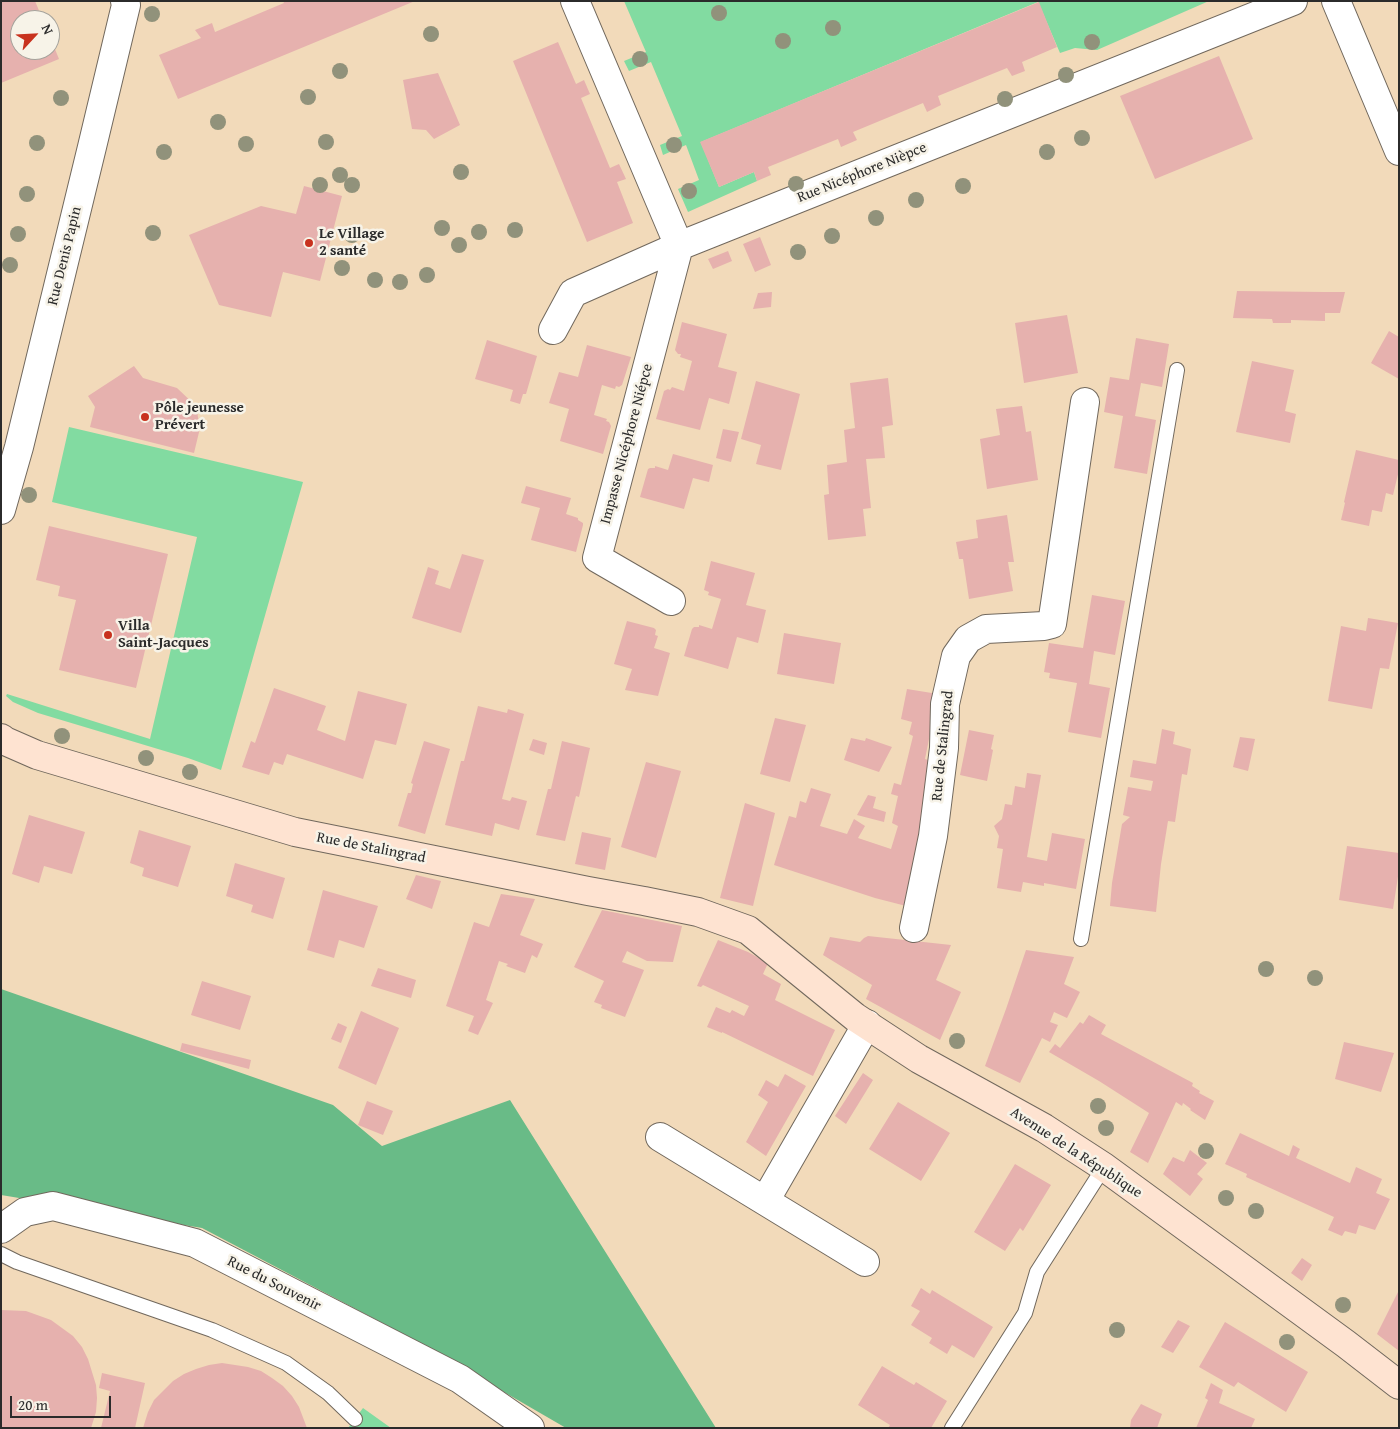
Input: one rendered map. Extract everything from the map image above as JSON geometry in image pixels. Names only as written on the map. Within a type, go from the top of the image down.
[{"type":"street","points":[[575,1],[679,246]]},
{"type":"street","name":"Rue Nicéphore Nièpce","points":[[553,330],[573,293],[679,246],[1293,1]]},
{"type":"street","points":[[1336,1],[1399,151]]},
{"type":"street","name":"Rue Denis Papin","points":[[1,510],[10,445],[128,2]]},
{"type":"street","name":"Impasse Nicéphore Niépce","points":[[671,601],[596,558],[679,246]]},
{"type":"street","name":"Rue de Stalingrad","points":[[914,928],[933,836],[944,748],[945,704],[956,656],[968,639],[986,629],[1052,624],[1085,402]]},
{"type":"street","name":"Rue de Stalingrad","points":[[1,738],[37,755],[295,832],[698,912],[748,930]]},
{"type":"street","name":"Avenue de la République","points":[[748,930],[855,1017],[919,1059],[1044,1128],[1104,1167],[1399,1385]]},
{"type":"street","points":[[765,1201],[866,1024]]},
{"type":"street","points":[[660,1137],[865,1262]]},
{"type":"street","name":"Rue du Souvenir","points":[[1,1229],[26,1212],[53,1206],[195,1243],[460,1379],[530,1428]]},
{"type":"lane","points":[[1081,939],[1177,370]]},
{"type":"lane","points":[[952,1428],[1025,1313],[1037,1272],[1104,1167]]},
{"type":"lane","points":[[1,1254],[17,1262],[212,1330],[286,1363],[328,1393],[354,1419]]},
{"type":"green space","points":[[624,1],[1209,1],[1097,50],[1075,48],[1060,53],[1038,2],[701,142],[719,187],[754,172],[757,181],[688,212],[678,189],[699,180],[686,145],[663,155],[660,145],[682,136],[651,62],[629,71],[624,61],[646,52]]},
{"type":"green space","points":[[69,427],[303,482],[221,770],[188,758],[38,713],[13,702],[6,696],[7,694],[150,739],[197,537],[52,502]]},
{"type":"green space","points":[[1,989],[333,1105],[382,1146],[510,1100],[716,1428],[566,1428],[409,1337],[202,1228],[1,1195]]},
{"type":"green space","points":[[363,1408],[391,1428],[348,1428]]},
{"type":"building","points":[[1,1],[35,1],[39,10],[10,10],[10,60],[57,60],[1,83]]},
{"type":"building","points":[[283,1],[415,1],[178,99],[159,55],[201,38],[195,30],[212,23],[215,32],[284,3]]},
{"type":"building","points":[[1039,2],[1057,47],[1022,62],[1025,71],[1012,76],[1007,68],[938,96],[941,105],[927,112],[923,103],[853,132],[857,140],[841,147],[838,139],[768,167],[771,175],[757,181],[754,172],[719,187],[700,142]]},
{"type":"building","points":[[558,42],[576,84],[584,80],[590,94],[581,98],[610,168],[619,164],[626,179],[617,182],[633,223],[587,242],[513,61]]},
{"type":"building","points":[[1219,56],[1253,139],[1155,179],[1120,96]]},
{"type":"building","points":[[438,73],[460,125],[434,139],[426,130],[412,129],[403,80]]},
{"type":"building","points":[[304,186],[342,196],[320,281],[283,272],[271,317],[219,305],[189,235],[261,206],[296,214]]},
{"type":"building","points":[[760,237],[771,265],[755,272],[743,244]]},
{"type":"building","points":[[728,251],[732,261],[713,269],[708,259]]},
{"type":"building","points":[[1237,291],[1345,292],[1340,313],[1325,313],[1325,321],[1291,320],[1291,323],[1273,323],[1272,319],[1233,318]]},
{"type":"building","points":[[772,292],[771,307],[753,309],[758,293]]},
{"type":"building","points":[[1067,315],[1078,373],[1024,383],[1015,323]]},
{"type":"building","points":[[682,322],[727,334],[718,367],[737,372],[729,404],[709,398],[700,430],[656,419],[664,391],[670,390],[672,387],[684,391],[692,361],[680,357],[681,354],[678,354],[675,350]]},
{"type":"building","points":[[1389,331],[1399,337],[1399,379],[1371,363]]},
{"type":"building","points":[[1136,338],[1169,344],[1162,387],[1141,383],[1135,416],[1156,420],[1147,474],[1114,468],[1123,416],[1104,412],[1110,377],[1129,380]]},
{"type":"building","points":[[487,340],[537,356],[526,394],[523,394],[520,404],[510,401],[513,390],[475,379]]},
{"type":"building","points":[[587,345],[631,357],[622,385],[616,386],[615,389],[602,385],[594,415],[607,419],[606,421],[611,426],[603,454],[560,441],[569,409],[549,403],[559,372],[578,377]]},
{"type":"building","points":[[1252,361],[1294,370],[1285,411],[1296,414],[1290,443],[1236,432]]},
{"type":"building","name":"Pôle jeunesse Prévert","points":[[134,366],[143,378],[177,388],[196,406],[200,428],[194,453],[90,427],[95,407],[88,396]]},
{"type":"building","points":[[888,378],[893,425],[882,427],[885,458],[866,459],[871,508],[863,509],[866,536],[828,540],[824,495],[829,494],[827,465],[847,462],[844,430],[855,428],[850,383]]},
{"type":"building","points":[[756,381],[800,394],[781,470],[756,464],[761,445],[741,439]]},
{"type":"building","points":[[1022,406],[1026,432],[1031,431],[1038,480],[987,489],[980,439],[1000,435],[996,409]]},
{"type":"building","points":[[723,429],[739,432],[731,462],[716,458]]},
{"type":"building","points":[[1356,450],[1399,460],[1399,470],[1393,495],[1386,493],[1382,512],[1372,510],[1369,526],[1341,520]]},
{"type":"building","points":[[673,454],[713,465],[709,482],[693,478],[684,509],[640,497],[648,469],[655,468],[655,466],[668,470]]},
{"type":"building","points":[[526,486],[571,498],[566,514],[578,518],[583,523],[576,552],[531,540],[540,508],[521,503]]},
{"type":"building","points":[[1007,515],[1014,562],[1008,562],[1013,591],[969,599],[963,559],[959,559],[956,542],[978,538],[976,520]]},
{"type":"building","name":"Villa Saint-Jacques","points":[[49,526],[168,554],[136,688],[59,670],[76,600],[58,596],[60,586],[36,580]]},
{"type":"building","points":[[462,554],[484,560],[461,633],[412,618],[428,567],[439,571],[435,584],[450,589]]},
{"type":"building","points":[[711,561],[755,573],[746,605],[766,610],[758,643],[737,637],[728,669],[684,656],[694,627],[699,627],[699,625],[712,629],[721,599],[708,595],[709,592],[704,590]]},
{"type":"building","points":[[1092,595],[1125,601],[1115,655],[1094,651],[1089,684],[1110,688],[1101,738],[1068,732],[1077,683],[1049,678],[1050,673],[1044,672],[1049,643],[1083,648]]},
{"type":"building","points":[[1368,618],[1398,623],[1389,669],[1380,668],[1372,709],[1328,701],[1341,626],[1366,631]]},
{"type":"building","points":[[627,621],[654,628],[656,630],[655,635],[658,636],[654,648],[670,653],[658,696],[625,690],[632,669],[614,664]]},
{"type":"building","points":[[784,633],[841,643],[834,684],[777,674]]},
{"type":"building","points":[[274,688],[326,706],[317,730],[345,741],[358,691],[407,704],[396,745],[375,740],[363,779],[287,754],[283,765],[274,762],[269,775],[242,767],[251,741],[255,743]]},
{"type":"building","points":[[907,689],[938,694],[925,759],[940,764],[910,907],[875,898],[774,865],[789,816],[796,818],[800,801],[806,803],[811,788],[831,794],[820,826],[847,834],[854,819],[865,826],[858,838],[891,849],[898,826],[892,823],[898,796],[891,794],[894,783],[901,785],[913,736],[909,734],[912,722],[901,719]]},
{"type":"building","points":[[478,706],[507,713],[508,709],[524,714],[502,799],[510,801],[512,797],[527,801],[519,830],[495,823],[492,836],[445,825],[461,761],[464,761]]},
{"type":"building","points":[[775,718],[806,725],[790,782],[760,774]]},
{"type":"building","points":[[1162,729],[1175,732],[1173,744],[1191,749],[1187,775],[1182,774],[1175,822],[1168,821],[1156,912],[1110,906],[1122,824],[1130,817],[1123,815],[1128,787],[1151,791],[1153,781],[1130,777],[1133,760],[1156,764]]},
{"type":"building","points":[[969,730],[994,735],[987,781],[960,775]]},
{"type":"building","points":[[1240,737],[1255,739],[1248,771],[1233,767]]},
{"type":"building","points":[[851,738],[865,741],[866,738],[892,747],[879,772],[844,760]]},
{"type":"building","points":[[533,739],[547,743],[544,755],[529,750]]},
{"type":"building","points":[[424,741],[450,749],[425,834],[398,826],[408,793],[411,793],[413,784],[411,783]]},
{"type":"building","points":[[562,741],[590,748],[579,797],[576,796],[565,841],[536,835],[548,789],[551,789]]},
{"type":"building","points":[[646,762],[681,771],[656,858],[621,847]]},
{"type":"building","points":[[1027,773],[1041,775],[1027,857],[1047,861],[1052,833],[1085,839],[1076,889],[1044,883],[1044,886],[1023,882],[1021,892],[997,888],[1003,849],[997,848],[999,836],[994,826],[1002,819],[1005,804],[1012,805],[1015,786],[1025,788]]},
{"type":"building","points":[[868,795],[876,797],[873,808],[886,812],[884,822],[857,815]]},
{"type":"building","points":[[745,803],[775,813],[753,906],[720,898]]},
{"type":"building","points":[[29,815],[85,832],[72,874],[44,866],[39,883],[12,874]]},
{"type":"building","points":[[139,830],[191,846],[178,887],[142,876],[144,868],[130,863]]},
{"type":"building","points":[[582,832],[611,838],[605,870],[575,864]]},
{"type":"building","points":[[1347,846],[1399,853],[1399,870],[1393,909],[1339,900]]},
{"type":"building","points":[[235,863],[285,878],[273,919],[251,912],[253,905],[226,896]]},
{"type":"building","points":[[416,875],[441,881],[432,909],[406,899]]},
{"type":"building","points":[[323,890],[378,906],[364,948],[339,940],[334,958],[307,950]]},
{"type":"building","points":[[501,894],[535,899],[520,935],[543,944],[537,958],[532,955],[525,973],[506,966],[508,964],[499,961],[486,1000],[493,1003],[478,1035],[468,1031],[474,1016],[446,1006],[474,922],[489,927]]},
{"type":"building","points":[[602,910],[682,926],[673,962],[647,961],[627,951],[622,962],[644,970],[625,1017],[601,1008],[602,1005],[594,1002],[604,981],[574,967]]},
{"type":"building","points":[[868,936],[951,945],[936,980],[961,992],[940,1040],[866,999],[872,985],[823,955],[830,937],[860,942]]},
{"type":"building","points":[[718,940],[748,952],[768,963],[763,974],[781,984],[775,1000],[835,1030],[813,1076],[722,1032],[707,1027],[716,1007],[730,1013],[732,1010],[744,1016],[749,1006],[703,985],[701,987],[697,986]]},
{"type":"building","points":[[1026,950],[1074,957],[1064,984],[1080,992],[1067,1018],[1054,1012],[1050,1022],[1058,1025],[1050,1042],[1042,1038],[1020,1083],[985,1066]]},
{"type":"building","points":[[378,968],[416,980],[411,998],[371,986]]},
{"type":"building","points":[[202,981],[251,996],[240,1030],[191,1015]]},
{"type":"building","points":[[361,1011],[399,1028],[376,1085],[338,1068]]},
{"type":"building","points":[[1089,1015],[1106,1025],[1101,1034],[1193,1083],[1192,1086],[1200,1091],[1199,1093],[1214,1101],[1205,1120],[1183,1103],[1182,1106],[1176,1102],[1148,1163],[1130,1152],[1149,1113],[1049,1052],[1055,1044],[1060,1048],[1080,1022],[1083,1024]]},
{"type":"building","points":[[338,1023],[347,1027],[341,1043],[331,1039]]},
{"type":"building","points":[[1344,1042],[1394,1053],[1381,1092],[1335,1079]]},
{"type":"building","points":[[182,1043],[251,1060],[249,1069],[180,1051]]},
{"type":"building","points":[[863,1073],[873,1080],[846,1124],[835,1116]]},
{"type":"building","points":[[785,1074],[806,1086],[766,1156],[746,1142],[768,1102],[758,1095],[766,1080],[778,1087]]},
{"type":"building","points":[[367,1101],[393,1111],[383,1135],[358,1125]]},
{"type":"building","points":[[898,1102],[950,1133],[921,1181],[869,1149]]},
{"type":"building","points":[[1240,1133],[1289,1156],[1293,1145],[1300,1149],[1296,1158],[1350,1183],[1356,1167],[1382,1179],[1376,1193],[1390,1199],[1375,1230],[1359,1225],[1356,1234],[1345,1231],[1342,1236],[1328,1230],[1334,1217],[1246,1177],[1247,1174],[1225,1164]]},
{"type":"building","points":[[1190,1150],[1207,1163],[1197,1174],[1203,1179],[1190,1196],[1163,1174],[1173,1157],[1184,1162]]},
{"type":"building","points":[[1015,1164],[1051,1185],[1023,1231],[1020,1228],[1005,1251],[974,1232]]},
{"type":"building","points":[[1302,1258],[1312,1265],[1302,1281],[1291,1273]]},
{"type":"building","points":[[921,1288],[930,1294],[932,1290],[993,1327],[974,1358],[952,1345],[947,1354],[929,1343],[932,1338],[911,1325],[920,1311],[911,1306]]},
{"type":"building","points":[[1399,1290],[1399,1351],[1377,1334]]},
{"type":"building","points":[[1,1310],[26,1311],[51,1320],[73,1336],[82,1347],[96,1385],[96,1412],[91,1428],[1,1428]]},
{"type":"building","points":[[1178,1320],[1190,1326],[1173,1353],[1161,1347]]},
{"type":"building","points":[[1225,1322],[1308,1372],[1286,1412],[1238,1382],[1234,1387],[1199,1367]]},
{"type":"building","points":[[222,1363],[261,1371],[283,1386],[299,1407],[307,1428],[143,1428],[154,1400],[173,1381],[196,1369]]},
{"type":"building","points":[[882,1366],[914,1385],[916,1382],[947,1401],[931,1428],[888,1428],[890,1425],[858,1405]]},
{"type":"building","points":[[102,1373],[145,1383],[135,1428],[101,1428],[110,1391],[99,1388]]},
{"type":"building","points":[[1211,1383],[1223,1390],[1219,1403],[1255,1419],[1251,1428],[1196,1428],[1208,1400],[1205,1398]]},
{"type":"building","points":[[1141,1404],[1162,1414],[1157,1428],[1130,1428],[1131,1420]]},
{"type":"place","name":"Le Village 2 santé","points":[[309,243]]},
{"type":"place","name":"Pôle jeunesse Prévert","points":[[145,417]]},
{"type":"place","name":"Villa Saint-Jacques","points":[[108,635]]}]
